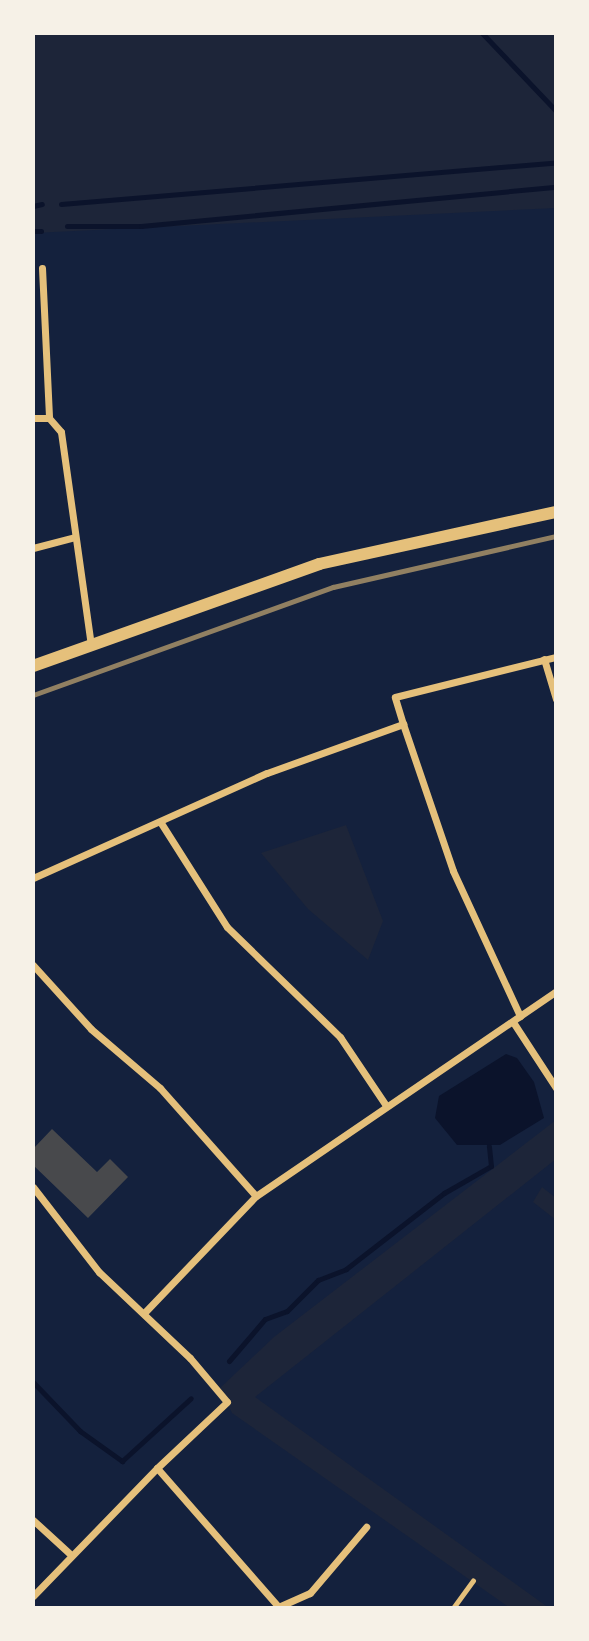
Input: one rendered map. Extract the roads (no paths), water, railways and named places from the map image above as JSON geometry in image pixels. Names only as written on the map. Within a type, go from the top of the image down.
[{"type":"street","points":[[42,268],[49,418],[61,432],[91,645]]},
{"type":"street","points":[[33,418],[49,418]]},
{"type":"street","points":[[33,666],[319,564],[556,512]]},
{"type":"street","points":[[33,548],[75,537]]},
{"type":"street","points":[[520,1016],[453,871],[395,697],[556,657]]},
{"type":"street","points":[[544,659],[556,699]]},
{"type":"street","points":[[33,878],[161,823],[267,773],[403,724]]},
{"type":"street","points":[[161,823],[227,927],[340,1037],[385,1104]]},
{"type":"street","points":[[33,964],[91,1029],[160,1088],[256,1196]]},
{"type":"street","points":[[145,1312],[256,1196],[385,1104],[513,1022],[556,991]]},
{"type":"street","points":[[513,1022],[556,1088]]},
{"type":"street","points":[[33,1187],[99,1272],[145,1312],[227,1402],[68,1553],[33,1596]]},
{"type":"street","points":[[157,1468],[277,1607],[310,1593],[366,1527]]},
{"type":"street","points":[[33,1520],[68,1553]]},
{"type":"lane","points":[[453,1608],[472,1580]]},
{"type":"waterway","points":[[482,33],[556,111]]},
{"type":"waterway","points":[[61,204],[556,162]]},
{"type":"waterway","points":[[67,226],[141,226],[556,187]]},
{"type":"waterway","points":[[33,206],[42,204]]},
{"type":"waterway","points":[[33,231],[41,231]]},
{"type":"waterway","points":[[229,1361],[265,1319],[287,1311],[318,1280],[346,1269],[444,1193],[491,1166],[489,1146]]},
{"type":"waterway","points":[[33,1382],[80,1431],[122,1461],[191,1398]]},
{"type":"railway","points":[[33,695],[333,587],[556,536]]}]
